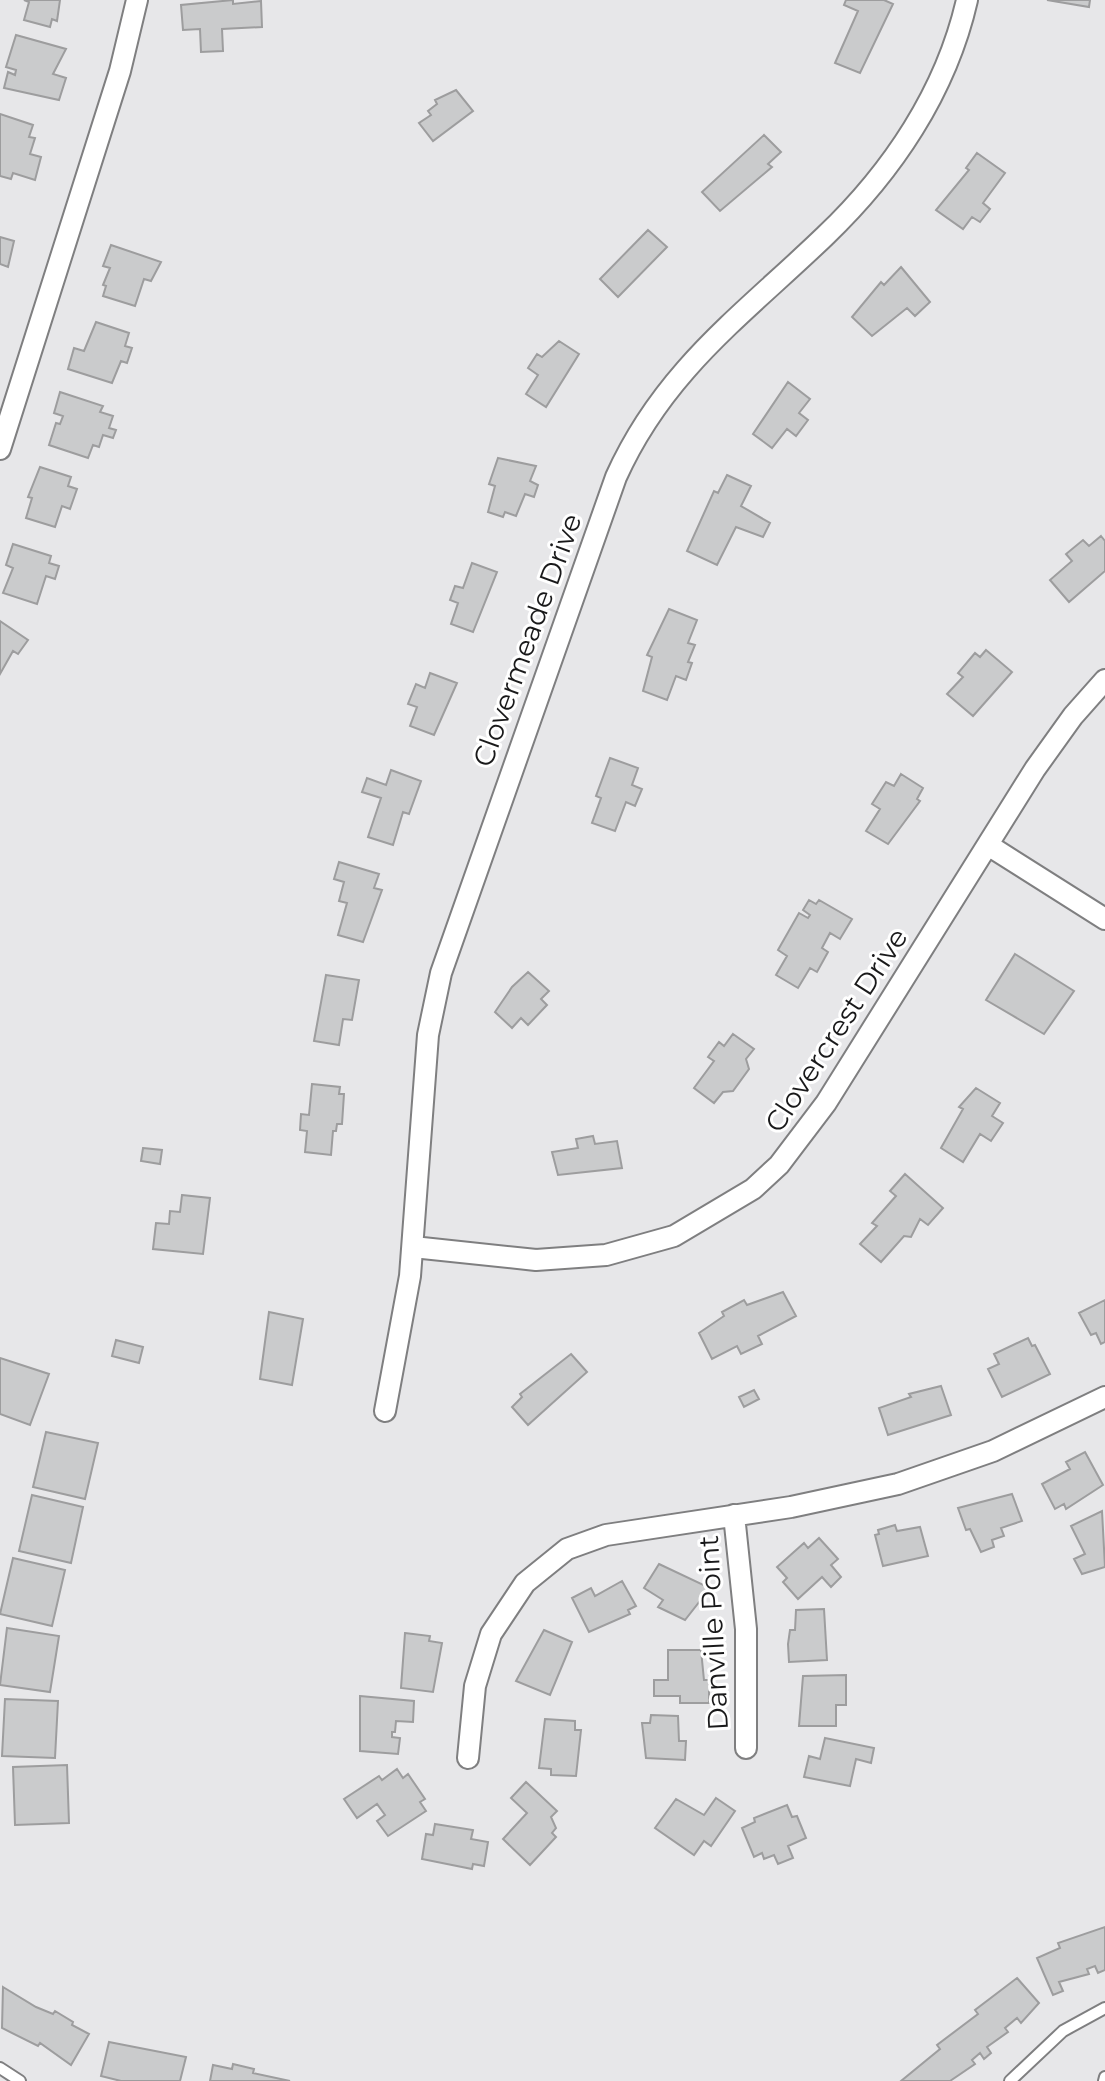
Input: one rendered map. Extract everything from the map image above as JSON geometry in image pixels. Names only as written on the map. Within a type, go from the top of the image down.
[{"type":"street","points":[[2,435],[120,71],[137,0]]},
{"type":"street","name":"Clovermeade Drive","points":[[385,1411],[413,1247],[428,1035],[441,973],[616,477],[635,438],[672,383],[826,235],[891,163],[943,71],[967,0]]},
{"type":"street","name":"Clovercrest Drive","points":[[413,1247],[536,1260],[606,1255],[674,1236],[753,1189],[779,1165],[826,1103],[1052,742],[1105,680]]},
{"type":"street","points":[[988,845],[1105,919]]},
{"type":"street","points":[[468,1758],[475,1686],[485,1646],[505,1608],[534,1573],[567,1549],[606,1535],[825,1501],[898,1484],[993,1451],[1104,1400]]},
{"type":"street","name":"Danville Point","points":[[734,1515],[746,1629],[746,1748]]},
{"type":"lane","points":[[1010,2081],[1063,2031],[1105,2008]]},
{"type":"lane","points":[[0,2068],[20,2081]]},
{"type":"building","points":[[24,0],[60,0],[57,21],[52,19],[50,27],[24,20],[29,2]]},
{"type":"building","points":[[233,0],[233,4],[261,1],[262,27],[222,29],[223,51],[201,52],[200,29],[183,30],[181,5]]},
{"type":"building","points":[[846,0],[884,0],[893,4],[860,73],[835,63],[858,11],[844,5]]},
{"type":"building","points":[[1047,0],[1090,0],[1089,7]]},
{"type":"building","points":[[16,35],[66,49],[53,74],[66,78],[59,100],[4,88],[8,72],[15,75],[16,70],[6,67]]},
{"type":"building","points":[[456,90],[473,111],[433,141],[419,123],[431,115],[428,111],[437,104],[435,100]]},
{"type":"building","points":[[0,114],[33,125],[29,137],[35,138],[30,154],[41,157],[35,180],[13,173],[11,179],[0,176]]},
{"type":"building","points":[[764,135],[781,152],[768,164],[772,167],[720,211],[702,192]]},
{"type":"building","points":[[977,153],[1005,173],[983,203],[990,209],[980,222],[972,217],[963,229],[936,210],[969,170],[966,168]]},
{"type":"building","points":[[648,230],[667,247],[618,297],[600,279]]},
{"type":"building","points":[[0,237],[14,241],[8,267],[0,264]]},
{"type":"building","points":[[111,245],[161,262],[151,281],[144,279],[135,306],[103,296],[106,286],[103,285],[110,268],[103,266]]},
{"type":"building","points":[[901,267],[930,302],[915,316],[907,308],[872,336],[852,317],[881,282],[884,285]]},
{"type":"building","points":[[96,322],[129,333],[125,346],[132,348],[127,363],[121,361],[112,383],[68,369],[74,348],[84,351]]},
{"type":"building","points":[[559,341],[579,354],[546,407],[526,394],[538,375],[528,368],[537,354],[542,357]]},
{"type":"building","points":[[788,382],[810,399],[799,413],[808,420],[796,436],[787,429],[772,448],[753,434]]},
{"type":"building","points":[[60,392],[103,406],[100,412],[113,416],[109,428],[116,430],[113,438],[103,435],[99,447],[93,445],[88,458],[49,445],[56,423],[60,424],[63,416],[54,413]]},
{"type":"building","points":[[498,458],[536,466],[530,481],[538,485],[534,497],[525,494],[516,516],[505,512],[503,517],[488,512],[495,486],[489,484]]},
{"type":"building","points":[[40,467],[71,477],[68,486],[77,489],[70,509],[62,506],[55,527],[26,518],[32,498],[28,497]]},
{"type":"building","points":[[727,475],[751,486],[741,506],[770,523],[763,537],[736,527],[717,565],[687,551],[714,491],[718,493]]},
{"type":"building","points":[[1101,536],[1105,541],[1105,571],[1069,602],[1050,580],[1072,561],[1066,554],[1083,540],[1089,546]]},
{"type":"building","points":[[13,544],[51,556],[49,563],[59,566],[55,579],[46,576],[37,604],[3,593],[13,568],[6,565]]},
{"type":"building","points":[[472,563],[497,572],[473,632],[451,624],[458,603],[450,600],[455,586],[463,588]]},
{"type":"building","points":[[669,609],[697,620],[688,643],[695,645],[688,662],[692,663],[686,680],[676,676],[667,700],[643,691],[652,657],[647,655]]},
{"type":"building","points":[[0,621],[28,640],[18,654],[13,651],[0,674]]},
{"type":"building","points":[[986,650],[1012,672],[973,716],[947,694],[963,677],[958,673],[975,653],[980,657]]},
{"type":"building","points":[[430,673],[457,683],[434,735],[410,726],[417,707],[408,704],[416,684],[425,688]]},
{"type":"building","points":[[610,758],[638,768],[632,785],[642,789],[635,806],[626,802],[615,831],[592,823],[601,798],[596,796]]},
{"type":"building","points":[[391,770],[421,781],[409,814],[403,812],[393,845],[368,837],[381,798],[362,792],[367,778],[386,785]]},
{"type":"building","points":[[901,774],[923,788],[917,799],[920,801],[888,844],[866,831],[880,809],[872,804],[886,782],[894,786]]},
{"type":"building","points":[[339,862],[379,874],[374,888],[382,890],[363,942],[338,935],[347,903],[339,901],[344,882],[334,879]]},
{"type":"building","points":[[809,900],[816,904],[819,900],[852,919],[840,939],[830,933],[822,948],[828,952],[817,972],[810,968],[798,988],[776,975],[787,956],[778,950],[799,913],[808,918],[810,915],[803,910]]},
{"type":"building","points":[[1015,954],[1074,991],[1044,1034],[986,1000]]},
{"type":"building","points":[[528,972],[549,991],[541,999],[547,1005],[528,1025],[521,1018],[512,1028],[495,1012],[512,987]]},
{"type":"building","points":[[326,975],[359,980],[352,1020],[343,1019],[339,1045],[314,1041]]},
{"type":"building","points":[[733,1034],[754,1049],[746,1059],[749,1069],[733,1091],[723,1092],[714,1103],[694,1088],[714,1061],[708,1057],[719,1042],[724,1046]]},
{"type":"building","points":[[312,1084],[340,1087],[339,1094],[344,1094],[342,1124],[337,1124],[336,1131],[333,1131],[331,1155],[305,1152],[307,1131],[300,1130],[301,1114],[309,1115]]},
{"type":"building","points":[[976,1088],[1000,1103],[992,1116],[1003,1123],[991,1141],[980,1134],[963,1162],[941,1148],[963,1109],[959,1107]]},
{"type":"building","points":[[593,1136],[595,1144],[617,1141],[622,1168],[558,1175],[552,1152],[578,1148],[576,1139]]},
{"type":"building","points":[[143,1148],[162,1150],[160,1164],[141,1161]]},
{"type":"building","points":[[905,1174],[943,1208],[928,1225],[920,1219],[911,1237],[904,1236],[881,1262],[860,1244],[877,1226],[872,1223],[896,1196],[890,1191]]},
{"type":"building","points":[[182,1195],[210,1198],[203,1254],[153,1249],[156,1223],[169,1224],[170,1211],[180,1212]]},
{"type":"building","points":[[783,1292],[796,1316],[758,1336],[762,1344],[741,1354],[737,1346],[712,1359],[699,1333],[724,1316],[722,1312],[744,1300],[747,1305]]},
{"type":"building","points":[[1105,1300],[1105,1342],[1101,1344],[1096,1333],[1091,1335],[1079,1313]]},
{"type":"building","points":[[269,1312],[303,1319],[292,1385],[260,1379]]},
{"type":"building","points":[[1028,1338],[1050,1374],[1002,1397],[988,1369],[999,1364],[994,1354]]},
{"type":"building","points":[[116,1340],[143,1347],[139,1363],[112,1356]]},
{"type":"building","points":[[571,1354],[587,1372],[528,1425],[512,1407],[522,1397],[520,1394]]},
{"type":"building","points":[[0,1358],[49,1374],[30,1425],[0,1414]]},
{"type":"building","points":[[941,1386],[951,1415],[888,1435],[879,1408],[911,1397],[909,1394]]},
{"type":"building","points":[[754,1390],[759,1399],[744,1407],[739,1397]]},
{"type":"building","points":[[46,1432],[98,1443],[85,1499],[33,1487]]},
{"type":"building","points":[[1085,1452],[1103,1485],[1066,1509],[1064,1504],[1055,1509],[1042,1484],[1070,1469],[1066,1462]]},
{"type":"building","points":[[1012,1494],[1022,1521],[1001,1528],[1004,1536],[992,1540],[994,1547],[981,1552],[970,1529],[966,1530],[958,1508]]},
{"type":"building","points":[[32,1495],[83,1507],[71,1563],[19,1551]]},
{"type":"building","points":[[1102,1511],[1105,1567],[1082,1574],[1074,1559],[1085,1554],[1071,1526]]},
{"type":"building","points":[[895,1525],[897,1531],[920,1527],[928,1556],[883,1566],[875,1535],[879,1534],[878,1530]]},
{"type":"building","points":[[819,1538],[838,1559],[831,1565],[841,1577],[831,1587],[822,1577],[798,1599],[783,1582],[787,1578],[777,1567],[804,1543],[808,1548]]},
{"type":"building","points":[[13,1558],[65,1570],[52,1626],[0,1614]]},
{"type":"building","points":[[659,1564],[710,1588],[685,1620],[658,1607],[663,1600],[644,1588]]},
{"type":"building","points":[[622,1581],[636,1606],[628,1610],[630,1614],[589,1632],[572,1598],[591,1588],[595,1596]]},
{"type":"building","points":[[824,1609],[827,1660],[789,1662],[788,1644],[790,1630],[795,1630],[796,1610]]},
{"type":"building","points":[[7,1628],[59,1636],[50,1692],[0,1685]]},
{"type":"building","points":[[544,1630],[572,1642],[550,1695],[516,1681]]},
{"type":"building","points":[[405,1633],[430,1636],[429,1641],[442,1643],[433,1692],[401,1688]]},
{"type":"building","points":[[668,1650],[701,1650],[704,1680],[709,1680],[709,1703],[680,1703],[680,1696],[654,1696],[654,1680],[668,1680]]},
{"type":"building","points":[[846,1675],[846,1705],[836,1705],[836,1726],[799,1726],[803,1676]]},
{"type":"building","points":[[360,1696],[414,1701],[413,1722],[396,1721],[395,1732],[392,1732],[392,1737],[400,1738],[398,1754],[360,1751]]},
{"type":"building","points":[[5,1699],[58,1701],[55,1758],[2,1756]]},
{"type":"building","points":[[651,1715],[678,1716],[679,1741],[686,1741],[685,1760],[646,1758],[642,1723],[650,1723]]},
{"type":"building","points":[[545,1719],[575,1721],[575,1730],[581,1730],[576,1776],[551,1775],[551,1769],[539,1768]]},
{"type":"building","points":[[825,1738],[874,1748],[871,1763],[856,1759],[850,1786],[804,1777],[809,1756],[820,1759]]},
{"type":"building","points":[[67,1765],[69,1823],[15,1825],[13,1767]]},
{"type":"building","points":[[397,1769],[403,1778],[408,1774],[425,1799],[420,1802],[426,1811],[388,1836],[377,1821],[385,1815],[377,1804],[357,1818],[344,1799],[379,1776],[382,1780]]},
{"type":"building","points":[[526,1782],[557,1811],[551,1817],[556,1828],[552,1833],[556,1837],[530,1865],[503,1839],[527,1813],[511,1798]]},
{"type":"building","points":[[716,1798],[735,1811],[711,1846],[704,1841],[694,1855],[655,1828],[676,1799],[704,1815]]},
{"type":"building","points":[[787,1805],[792,1817],[797,1816],[806,1838],[788,1846],[793,1858],[778,1864],[774,1855],[764,1859],[762,1853],[754,1857],[742,1828],[755,1822],[754,1818]]},
{"type":"building","points":[[435,1824],[473,1830],[471,1839],[488,1842],[484,1866],[473,1864],[472,1869],[422,1859],[426,1834],[433,1835]]},
{"type":"building","points":[[1105,1927],[1105,1970],[1098,1973],[1095,1966],[1087,1969],[1089,1974],[1059,1982],[1063,1991],[1053,1995],[1037,1958],[1060,1948],[1058,1943]]},
{"type":"building","points":[[1017,1978],[1039,2003],[1021,2023],[1017,2018],[1005,2028],[1008,2032],[987,2047],[991,2053],[984,2059],[980,2053],[972,2060],[975,2064],[950,2081],[901,2081],[940,2049],[937,2045],[978,2014],[975,2010]]},
{"type":"building","points":[[3,1987],[36,2007],[53,2014],[55,2011],[89,2034],[71,2065],[40,2043],[38,2046],[2,2028]]},
{"type":"building","points":[[109,2042],[186,2057],[180,2081],[121,2081],[101,2076]]},
{"type":"building","points":[[233,2064],[254,2069],[253,2073],[290,2081],[210,2081],[213,2065],[232,2069]]}]
